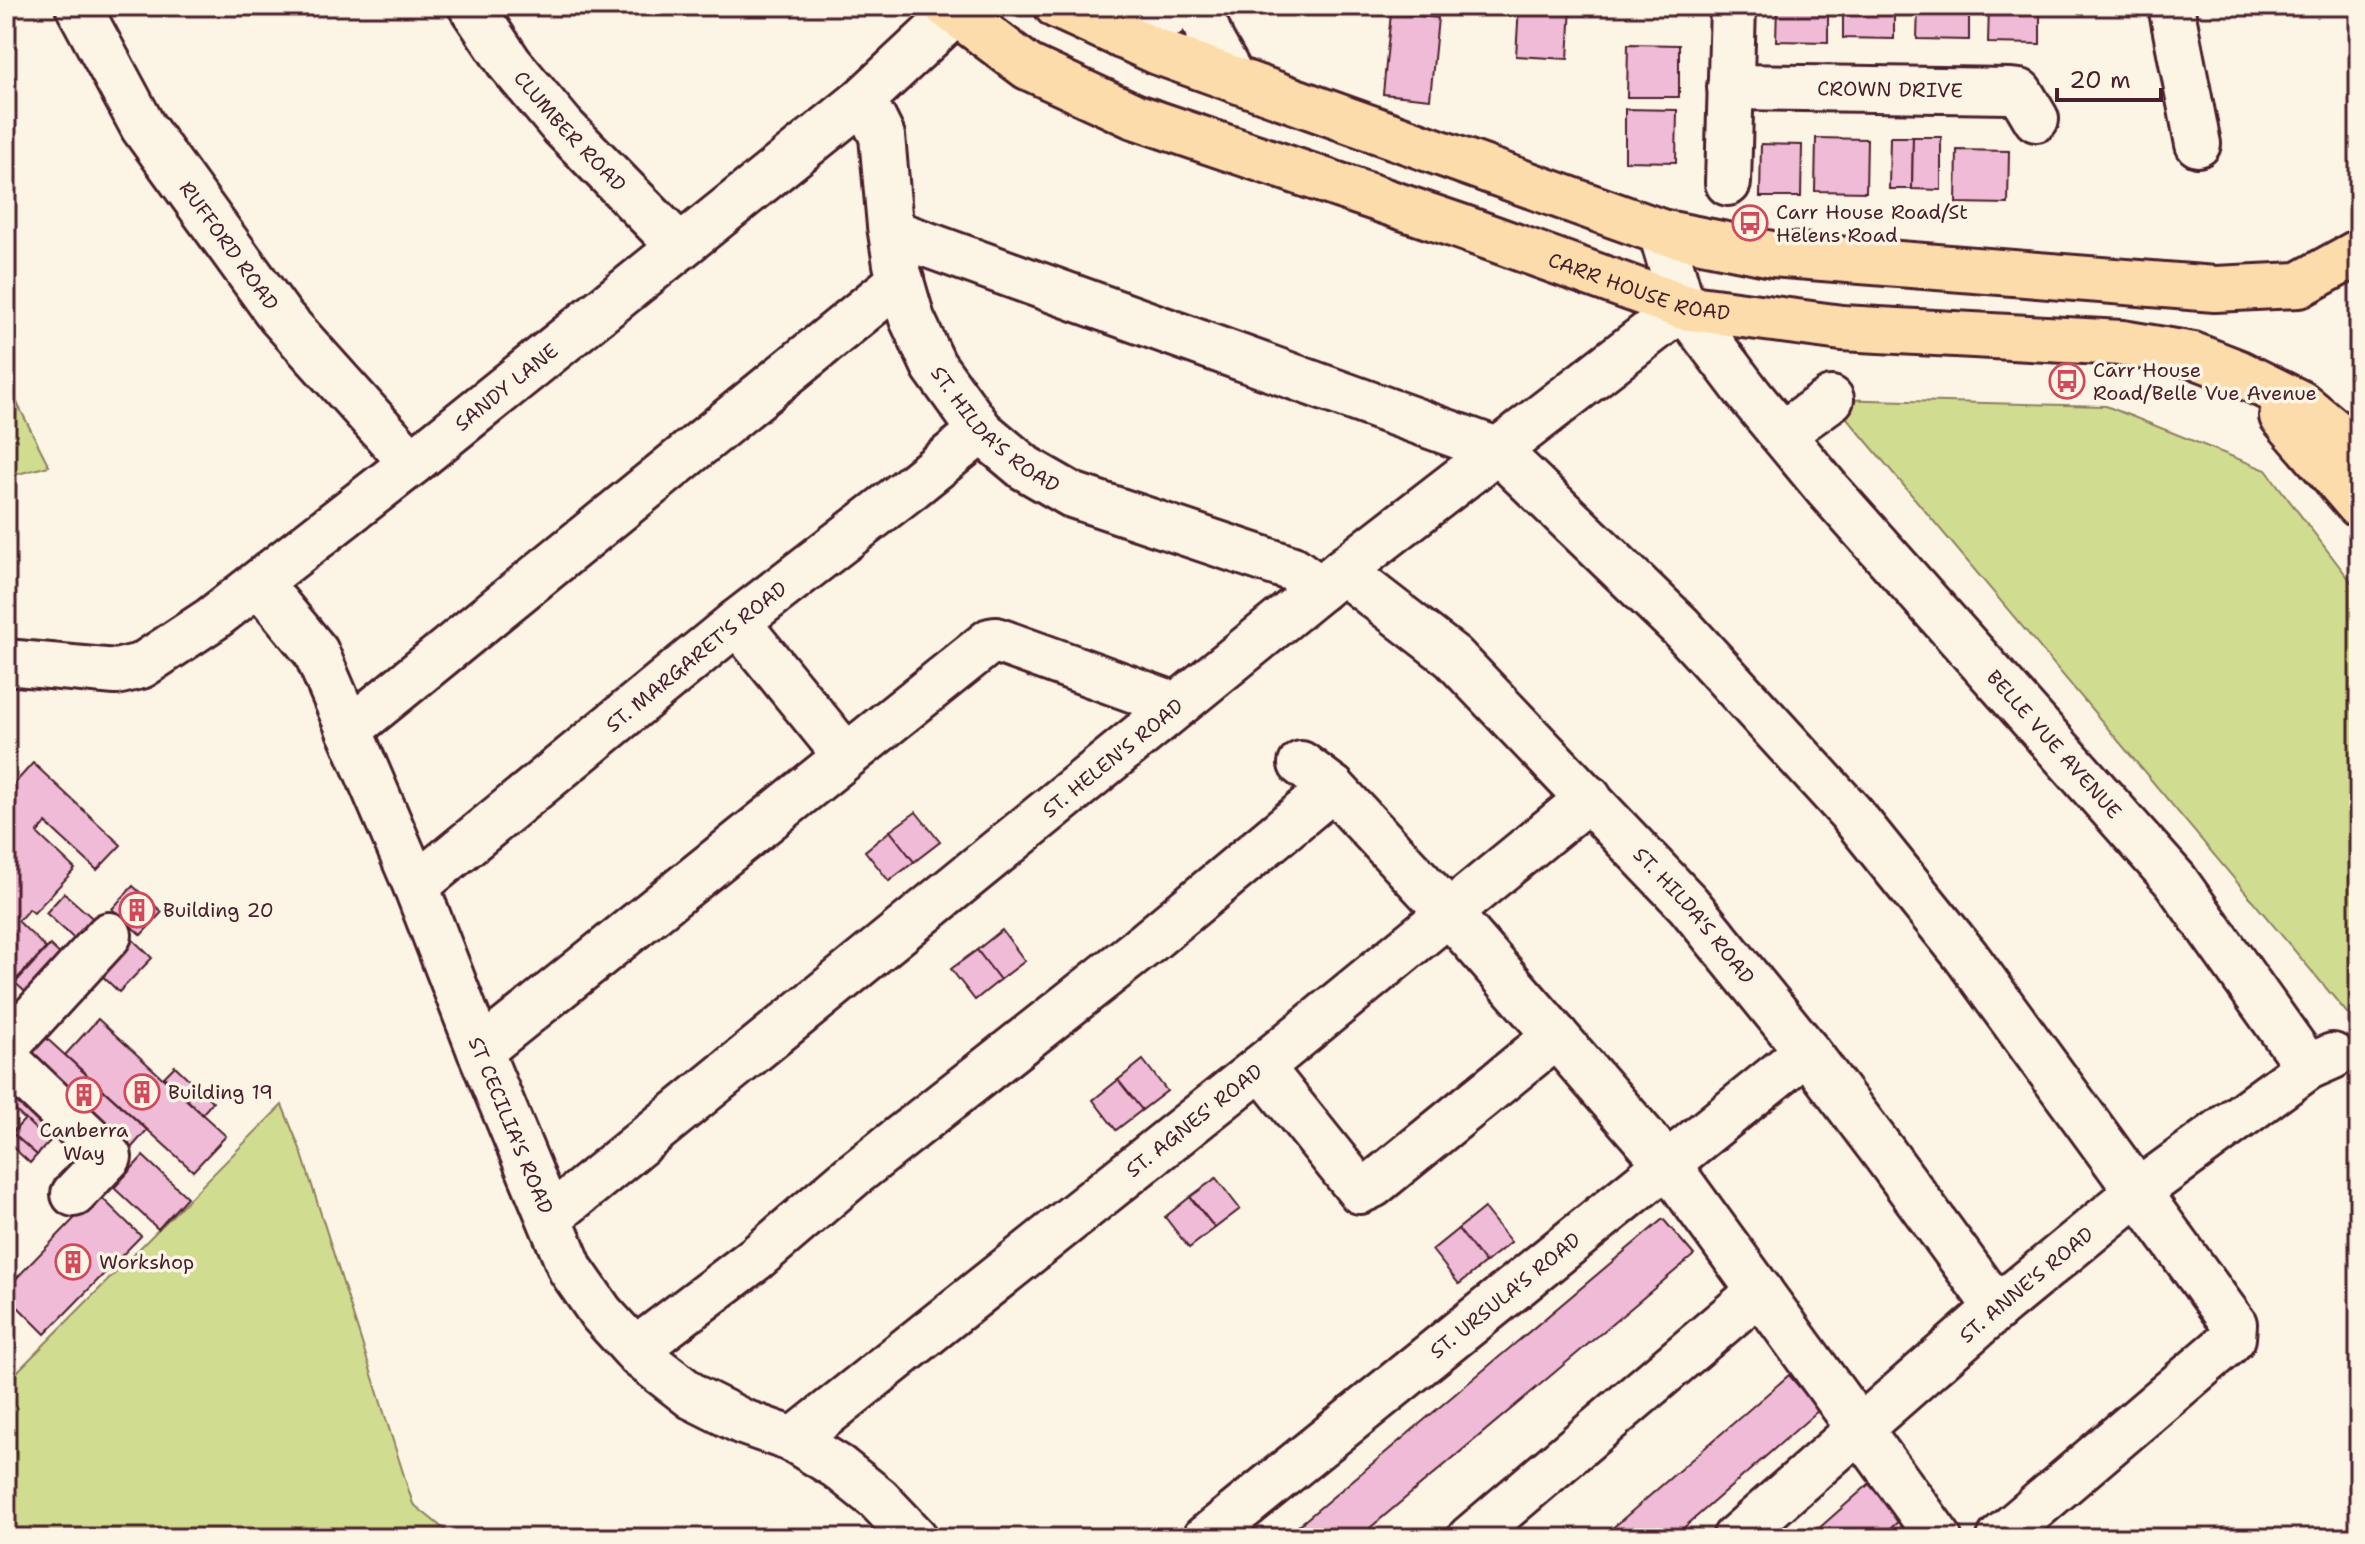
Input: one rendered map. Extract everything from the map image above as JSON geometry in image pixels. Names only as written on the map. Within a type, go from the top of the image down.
[{"type":"highway","points":[[1057,6],[1158,52],[1661,232],[1772,254],[2215,289],[2299,285],[2359,252]]},
{"type":"highway","name":"CARR HOUSE ROAD","points":[[955,9],[1028,67],[1134,116],[1461,227],[1683,307],[1842,328],[2122,343],[2193,355],[2237,372],[2300,403],[2359,452]]},
{"type":"highway","points":[[2237,372],[2288,423],[2359,505]]},
{"type":"street","name":"RUFFORD ROAD","points":[[78,6],[143,127],[280,316],[412,463]]},
{"type":"street","name":"CLUMBER ROAD","points":[[471,6],[510,64],[562,126],[679,246]]},
{"type":"street","points":[[1122,36],[1164,18],[1178,6]]},
{"type":"street","points":[[1198,6],[1212,42],[1233,79]]},
{"type":"street","points":[[1728,183],[1733,6]]},
{"type":"street","points":[[2171,6],[2198,144]]},
{"type":"street","name":"SANDY LANE","points":[[6,662],[116,672],[141,666],[212,619],[412,463],[859,103],[955,9]]},
{"type":"street","name":"CROWN DRIVE","points":[[1730,87],[2011,91],[2020,92],[2036,119]]},
{"type":"street","name":"ST. HILDA'S ROAD","points":[[859,103],[873,118],[882,136],[892,232],[912,319],[934,366],[981,431],[1025,468],[1072,495],[1331,580],[1453,657],[1688,904],[1807,1051],[1997,1308]]},
{"type":"street","points":[[892,232],[1497,450],[1680,626],[1850,812],[1966,956],[2234,1324],[2233,1338],[2000,1538]]},
{"type":"street","points":[[1661,232],[1683,307]]},
{"type":"street","points":[[349,730],[901,280]]},
{"type":"street","name":"ST. HELEN'S ROAD","points":[[550,1217],[1331,580],[1683,307]]},
{"type":"street","name":"BELLE VUE AVENUE","points":[[1683,307],[1828,490],[2175,880],[2321,1061]]},
{"type":"street","points":[[1782,434],[1831,399]]},
{"type":"street","name":"ST. MARGARET'S ROAD","points":[[416,886],[737,622],[981,431]]},
{"type":"street","name":"ST CECILIA'S ROAD","points":[[260,584],[316,652],[416,886],[480,1051],[571,1270],[601,1313],[635,1350],[693,1397],[743,1422],[794,1440],[838,1467],[878,1499],[915,1538]]},
{"type":"street","points":[[737,622],[846,756]]},
{"type":"street","points":[[480,1051],[990,641],[996,640],[1176,705]]},
{"type":"street","points":[[635,1350],[755,1259],[852,1176],[1147,943],[1317,776],[1449,913],[1668,1165],[1939,1538]]},
{"type":"street","name":"ST. AGNES' ROAD","points":[[794,1440],[1261,1067],[1589,798]]},
{"type":"street","points":[[6,1047],[109,935]]},
{"type":"street","points":[[1261,1067],[1360,1191],[1373,1185],[1556,1036]]},
{"type":"street","name":"ST. URSULA'S ROAD","points":[[1205,1538],[1807,1051]]},
{"type":"street","points":[[6,1059],[109,1157],[74,1194]]},
{"type":"street","name":"ST. ANNE'S ROAD","points":[[1735,1538],[1997,1308],[2139,1191],[2321,1061]]},
{"type":"street","points":[[1470,1538],[1760,1291]]},
{"type":"green space","points":[[6,381],[49,466],[6,477]]},
{"type":"green space","points":[[1831,399],[2106,406],[2266,470],[2359,592],[2359,1014],[2347,1013]]},
{"type":"green space","points":[[282,1105],[301,1151],[413,1504],[455,1538],[6,1538],[6,1383]]},
{"type":"building","points":[[1519,6],[1571,6],[1568,59],[1516,56]]},
{"type":"building","points":[[1777,6],[1828,6],[1828,42],[1776,41]]},
{"type":"building","points":[[1843,6],[1894,6],[1894,39],[1843,38]]},
{"type":"building","points":[[1918,6],[1969,6],[1969,40],[1917,39]]},
{"type":"building","points":[[1989,6],[2040,6],[2040,44],[1988,43]]},
{"type":"building","points":[[1391,13],[1438,18],[1430,99],[1383,94]]},
{"type":"building","points":[[1628,44],[1679,45],[1679,97],[1627,97]]},
{"type":"building","points":[[1625,109],[1677,110],[1676,162],[1625,161]]},
{"type":"building","points":[[1890,137],[1913,137],[1912,189],[1889,189]]},
{"type":"building","points":[[1913,137],[1941,137],[1941,190],[1912,189]]},
{"type":"building","points":[[1816,138],[1867,139],[1866,192],[1815,191]]},
{"type":"building","points":[[1761,144],[1802,145],[1801,197],[1760,197]]},
{"type":"building","points":[[1957,150],[2009,151],[2008,204],[1956,203]]},
{"type":"building","points":[[33,763],[121,845],[97,870],[46,823],[37,833],[75,869],[34,913],[29,909],[18,921],[46,948],[14,982],[6,975],[6,793]]},
{"type":"building","points":[[916,812],[940,842],[914,862],[890,831]]},
{"type":"building","points":[[890,831],[914,862],[889,881],[865,851]]},
{"type":"building","name":"Building 20","points":[[133,886],[162,912],[141,935],[112,909]]},
{"type":"building","points":[[64,893],[98,923],[80,944],[46,913]]},
{"type":"building","points":[[1002,930],[1025,961],[1000,980],[977,950]]},
{"type":"building","points":[[128,935],[152,958],[119,992],[96,970]]},
{"type":"building","points":[[50,945],[63,957],[29,995],[15,983]]},
{"type":"building","points":[[977,950],[1000,980],[975,1000],[951,969]]},
{"type":"building","name":"Building 19","points":[[98,1019],[226,1136],[193,1171],[65,1055]]},
{"type":"building","name":"Canberra Way","points":[[44,1036],[147,1130],[125,1155],[21,1061]]},
{"type":"building","points":[[1143,1060],[1167,1091],[1142,1110],[1118,1080]]},
{"type":"building","points":[[175,1066],[213,1102],[202,1114],[164,1077]]},
{"type":"building","points":[[1118,1080],[1142,1110],[1116,1130],[1093,1100]]},
{"type":"building","points":[[16,1090],[61,1130],[49,1142],[6,1102]]},
{"type":"building","points":[[25,1119],[49,1142],[37,1155],[12,1133]]},
{"type":"building","points":[[12,1133],[37,1155],[30,1163],[6,1141]]},
{"type":"building","points":[[143,1156],[187,1197],[158,1229],[114,1188]]},
{"type":"building","points":[[1216,1178],[1240,1209],[1215,1228],[1190,1197]]},
{"type":"building","name":"Workshop","points":[[98,1194],[141,1236],[45,1334],[6,1295],[6,1289]]},
{"type":"building","points":[[1190,1197],[1215,1228],[1189,1248],[1165,1217]]},
{"type":"building","points":[[1484,1208],[1511,1242],[1485,1263],[1458,1229]]},
{"type":"building","points":[[1663,1219],[1694,1255],[1358,1538],[1284,1538]]},
{"type":"building","points":[[1458,1229],[1485,1263],[1459,1284],[1432,1250]]},
{"type":"building","points":[[1789,1375],[1819,1410],[1672,1538],[1601,1538]]},
{"type":"building","points":[[1869,1484],[1900,1520],[1880,1538],[1808,1538]]},
{"type":"place","name":"Carr House Road/St Helens Road","points":[[1750,223]]},
{"type":"place","name":"Carr House Road/Belle Vue Avenue","points":[[2067,381]]},
{"type":"place","name":"Building 20","points":[[137,910]]},
{"type":"place","name":"Building 19","points":[[142,1092]]},
{"type":"place","name":"Canberra Way","points":[[84,1095]]},
{"type":"place","name":"Workshop","points":[[73,1262]]}]
